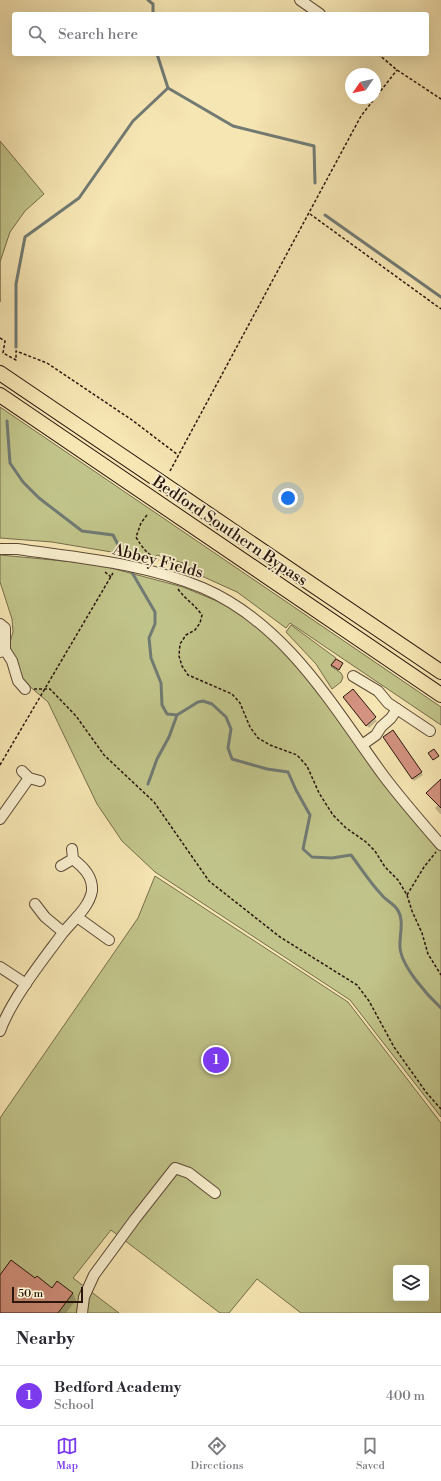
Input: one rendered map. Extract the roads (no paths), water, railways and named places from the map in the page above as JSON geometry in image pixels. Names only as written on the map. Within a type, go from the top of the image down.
[{"type":"highway","name":"Bedford Southern Bypass","points":[[0,373],[441,672]]},
{"type":"highway","name":"Bedford Southern Bypass","points":[[0,395],[441,695]]},
{"type":"street","points":[[300,0],[317,12]]},
{"type":"street","name":"Abbey Fields","points":[[0,549],[17,549],[131,566],[175,582],[203,588],[230,602],[279,640],[300,662],[439,848]]},
{"type":"street","points":[[3,626],[3,651],[12,661],[18,682],[25,689]]},
{"type":"street","points":[[353,676],[378,691],[388,704],[430,731]]},
{"type":"street","points":[[362,745],[376,735],[397,709]]},
{"type":"street","points":[[0,819],[26,774],[40,781]]},
{"type":"street","points":[[0,799],[9,805]]},
{"type":"street","points":[[0,1031],[5,1017],[26,984],[63,932],[88,902],[92,891],[91,879],[84,868],[72,854],[61,866]]},
{"type":"street","points":[[35,904],[44,917],[63,932]]},
{"type":"street","points":[[77,917],[108,940]]},
{"type":"street","points":[[0,967],[26,984]]},
{"type":"street","points":[[82,1313],[84,1297],[94,1275],[175,1168],[189,1173],[215,1193]]},
{"type":"waterway","points":[[148,0],[153,4],[153,12]]},
{"type":"waterway","points":[[16,347],[16,284],[25,237],[79,198],[133,121],[168,88],[158,56]]},
{"type":"waterway","points":[[168,88],[233,126],[314,146],[315,183]]},
{"type":"waterway","points":[[325,215],[441,297]]},
{"type":"waterway","points":[[7,421],[10,463],[23,482],[39,498],[82,531],[113,535],[128,564]]},
{"type":"waterway","points":[[130,569],[155,612],[155,624],[149,638],[151,658],[161,683],[162,705],[167,714],[177,715],[198,702],[203,701],[212,704],[226,717],[231,729],[228,748],[232,759],[267,769],[288,772],[310,815],[303,849],[312,857],[332,858],[351,855],[377,890],[397,909],[401,918],[400,948],[405,964],[422,988],[441,1008]]},
{"type":"waterway","points":[[148,784],[157,759],[169,737],[177,715]]},
{"type":"place","name":"Bedford Academy","points":[[216,1060]]}]
